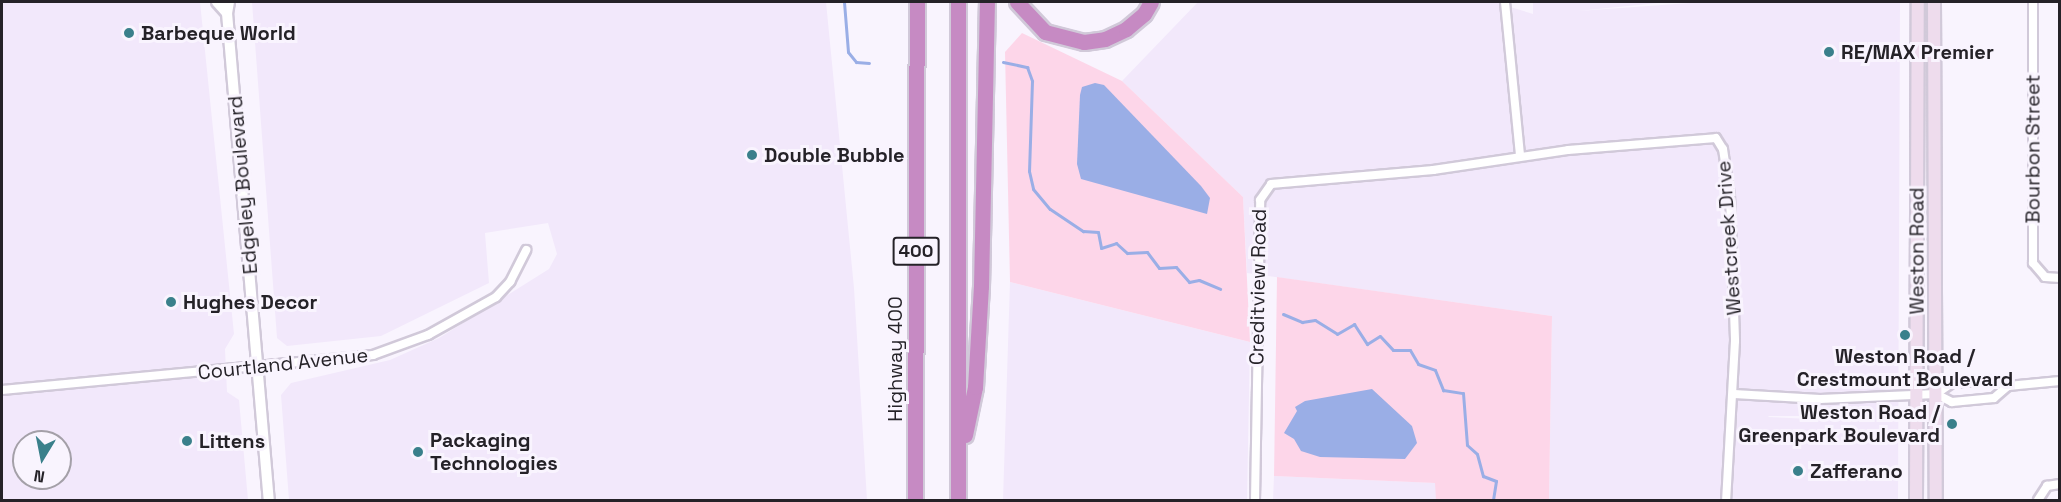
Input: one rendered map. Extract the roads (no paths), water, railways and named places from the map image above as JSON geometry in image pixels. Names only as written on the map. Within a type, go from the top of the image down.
[{"type":"highway","name":"Highway 400","points":[[915,501],[917,2]]},
{"type":"highway","name":"400","points":[[958,2],[958,501]]},
{"type":"highway","points":[[959,465],[976,376],[987,2]]},
{"type":"highway","points":[[1017,2],[1045,32],[1084,42],[1105,39],[1126,29],[1144,14],[1151,2]]},
{"type":"main road","name":"Weston Road","points":[[1916,501],[1918,2]]},
{"type":"main road","name":"Weston Road","points":[[1934,2],[1936,501]]},
{"type":"street","name":"Edgeley Boulevard","points":[[217,2],[228,7],[269,501]]},
{"type":"street","points":[[1505,2],[1520,156]]},
{"type":"street","name":"Bourbon Street","points":[[2033,2],[2033,263],[2045,277],[2060,278]]},
{"type":"street","name":"Westcreek Drive","points":[[1520,156],[1716,138],[1723,149],[1730,196],[1734,394],[1726,501]]},
{"type":"street","name":"Creditview Road","points":[[1255,501],[1260,195],[1271,184],[1433,170],[1520,156]]},
{"type":"street","name":"Courtland Avenue","points":[[2,390],[359,359],[428,335],[496,297],[510,282],[526,250]]},
{"type":"street","points":[[1936,394],[1952,383],[1992,380],[2008,386],[2060,381]]},
{"type":"street","points":[[1734,394],[1811,399],[1936,394],[1952,402],[1994,398],[2008,386]]},
{"type":"street","points":[[2038,501],[2039,492],[2047,486],[2060,484]]},
{"type":"water","points":[[1095,83],[1104,85],[1201,186],[1210,198],[1207,214],[1081,179],[1077,164],[1080,95],[1082,87]]},
{"type":"water","points":[[1372,389],[1412,426],[1417,443],[1405,459],[1320,457],[1301,451],[1294,439],[1284,433],[1297,411],[1295,407],[1305,401]]},
{"type":"waterway","points":[[844,2],[848,52],[856,62],[869,63]]},
{"type":"waterway","points":[[1003,62],[1027,67],[1032,81],[1029,171],[1033,189],[1050,209],[1083,231],[1098,232],[1101,248],[1116,243],[1127,253],[1147,252],[1159,268],[1176,267],[1189,282],[1199,280],[1220,289]]},
{"type":"waterway","points":[[1283,314],[1302,322],[1315,320],[1337,334],[1354,324],[1367,344],[1380,336],[1393,350],[1410,350],[1418,364],[1435,370],[1443,390],[1463,393],[1467,445],[1477,454],[1483,476],[1496,481],[1493,500]]},
{"type":"place","name":"Barbeque World","points":[[129,33]]},
{"type":"place","name":"RE/MAX Premier","points":[[1829,52]]},
{"type":"place","name":"Double Bubble","points":[[752,155]]},
{"type":"place","name":"Hughes Decor","points":[[171,302]]},
{"type":"place","name":"Weston Road / Crestmount Boulevard","points":[[1905,335]]},
{"type":"place","name":"Weston Road / Greenpark Boulevard","points":[[1952,424]]},
{"type":"place","name":"Littens","points":[[187,441]]},
{"type":"place","name":"Packaging Technologies","points":[[418,452]]},
{"type":"place","name":"Zafferano","points":[[1798,471]]}]
